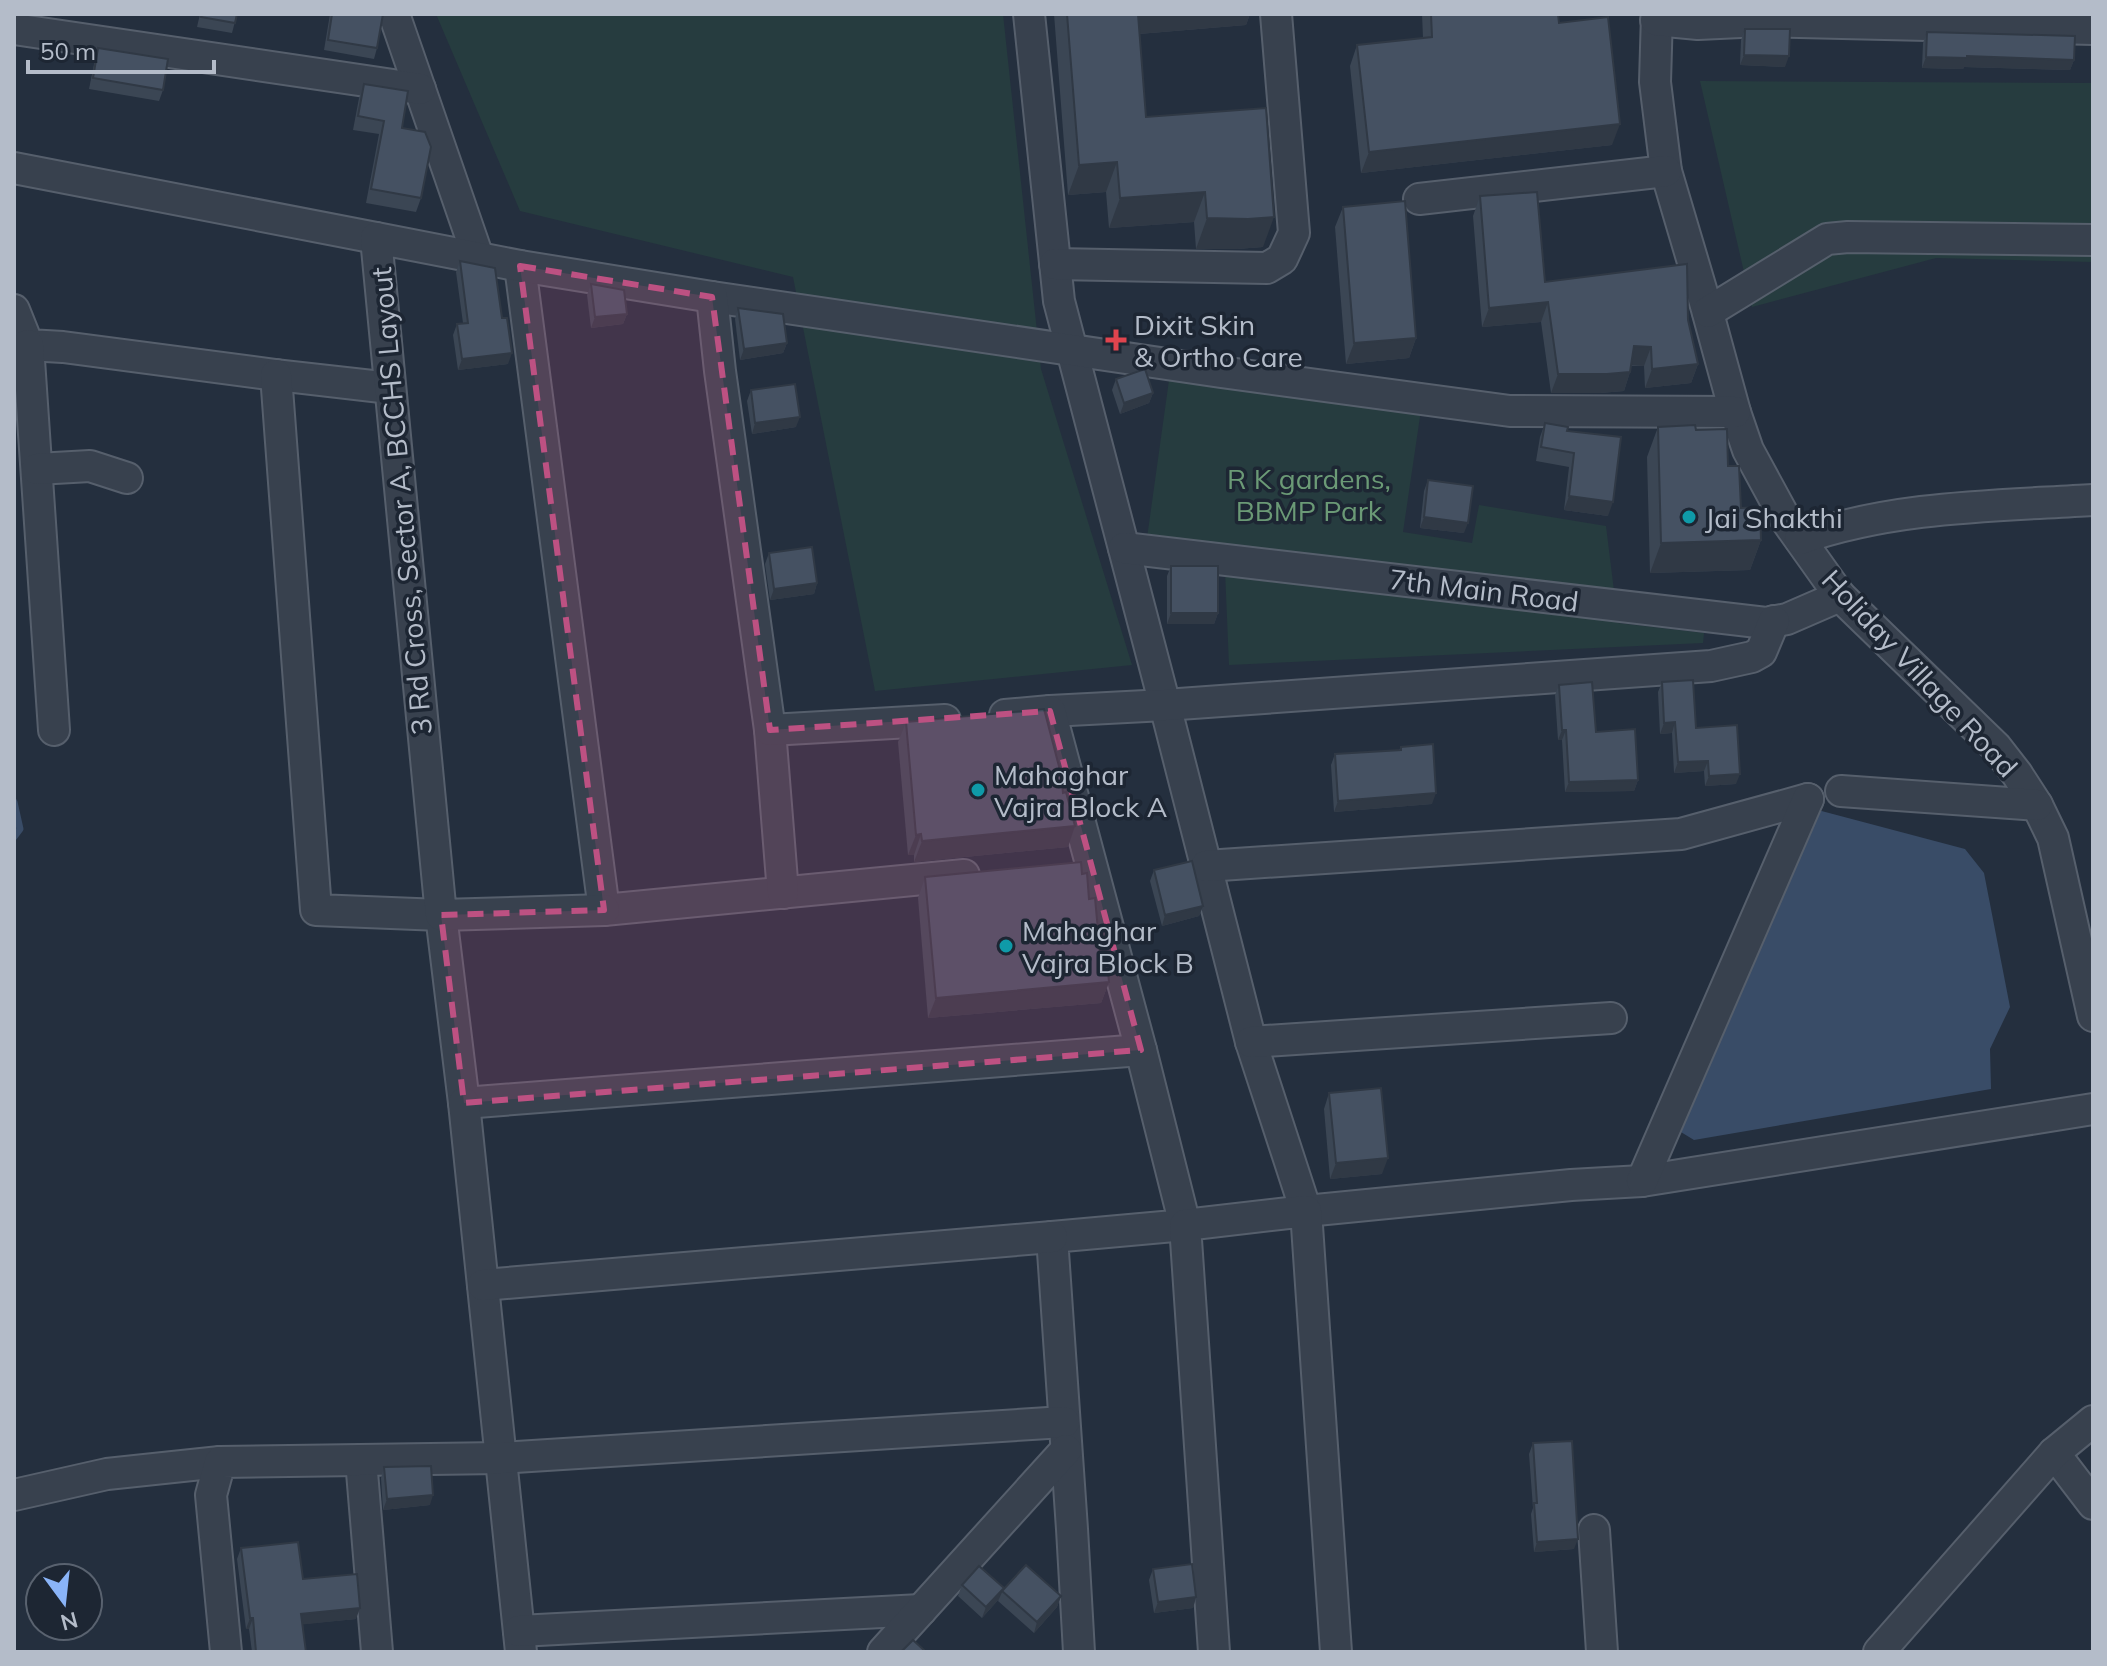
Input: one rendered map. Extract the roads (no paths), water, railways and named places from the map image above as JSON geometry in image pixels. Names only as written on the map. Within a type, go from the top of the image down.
[{"type":"street","points":[[394,14],[478,257]]},
{"type":"street","points":[[1029,14],[1059,301],[1251,1042],[1306,1211],[1336,1652]]},
{"type":"street","points":[[1055,264],[1267,268],[1282,259],[1294,233],[1276,14]]},
{"type":"street","points":[[1656,17],[1698,24],[1762,18],[2093,29]]},
{"type":"street","name":"Holiday Village Road","points":[[1656,17],[1655,82],[1666,171],[1748,450],[1786,520],[1840,596],[1996,747],[2037,805],[2053,838],[2088,967],[2093,1016]]},
{"type":"street","points":[[14,29],[420,89]]},
{"type":"street","points":[[14,168],[376,238]]},
{"type":"street","points":[[1419,199],[1666,171]]},
{"type":"street","name":"3 Rd Cross, Sector A, BCCHS Layout","points":[[520,1642],[464,1103],[441,915],[376,238],[520,266],[712,297],[1510,411],[1735,412]]},
{"type":"street","points":[[1708,312],[1827,239],[2093,240]]},
{"type":"street","points":[[520,266],[604,910]]},
{"type":"street","points":[[712,297],[770,730],[783,893]]},
{"type":"street","points":[[14,310],[28,345],[54,730]]},
{"type":"street","points":[[28,345],[390,388]]},
{"type":"street","points":[[276,375],[316,910],[441,915],[604,910],[997,872]]},
{"type":"street","points":[[37,469],[90,466],[127,478]]},
{"type":"street","points":[[1800,539],[1834,527],[1947,508],[2093,500]]},
{"type":"street","name":"7th Main Road","points":[[1124,548],[1766,623],[1787,619],[1840,596]]},
{"type":"street","points":[[770,730],[906,724],[1050,711],[1711,666],[1761,652],[1774,621]]},
{"type":"street","points":[[1050,711],[1185,1225],[1214,1652]]},
{"type":"street","points":[[1841,791],[2037,805]]},
{"type":"street","points":[[1206,866],[1681,834],[1808,799],[1642,1181]]},
{"type":"street","points":[[1060,866],[1091,863]]},
{"type":"street","points":[[1251,1042],[1611,1018]]},
{"type":"street","points":[[464,1103],[1141,1050]]},
{"type":"street","points":[[483,1285],[1052,1237],[1571,1185],[1642,1181],[2093,1109]]},
{"type":"street","points":[[1052,1237],[1074,1647]]},
{"type":"street","points":[[1879,1652],[2054,1453],[2093,1421]]},
{"type":"street","points":[[14,1495],[107,1474],[220,1462],[501,1458],[1065,1436]]},
{"type":"street","points":[[883,1652],[1065,1436]]},
{"type":"street","points":[[2054,1453],[2093,1504]]},
{"type":"street","points":[[361,1460],[377,1652]]},
{"type":"street","points":[[220,1462],[211,1495],[226,1652]]},
{"type":"street","points":[[1594,1530],[1602,1652]]},
{"type":"street","points":[[520,1642],[921,1610]]},
{"type":"water","points":[[1814,809],[1965,849],[1984,873],[2010,1007],[1990,1049],[1991,1089],[1694,1140],[1671,1126]]},
{"type":"waterway","points":[[14,802],[20,829],[14,837]]},
{"type":"place","name":"Dixit Skin & Ortho Care","points":[[1116,340]]},
{"type":"place","name":"Jai Shakthi","points":[[1689,517]]},
{"type":"place","name":"Mahaghar Vajra Block A","points":[[978,790]]},
{"type":"place","name":"Mahaghar Vajra Block B","points":[[1006,946]]},
{"type":"park label","name":"R K gardens, BBMP Park","points":[[1309,494]]}]
